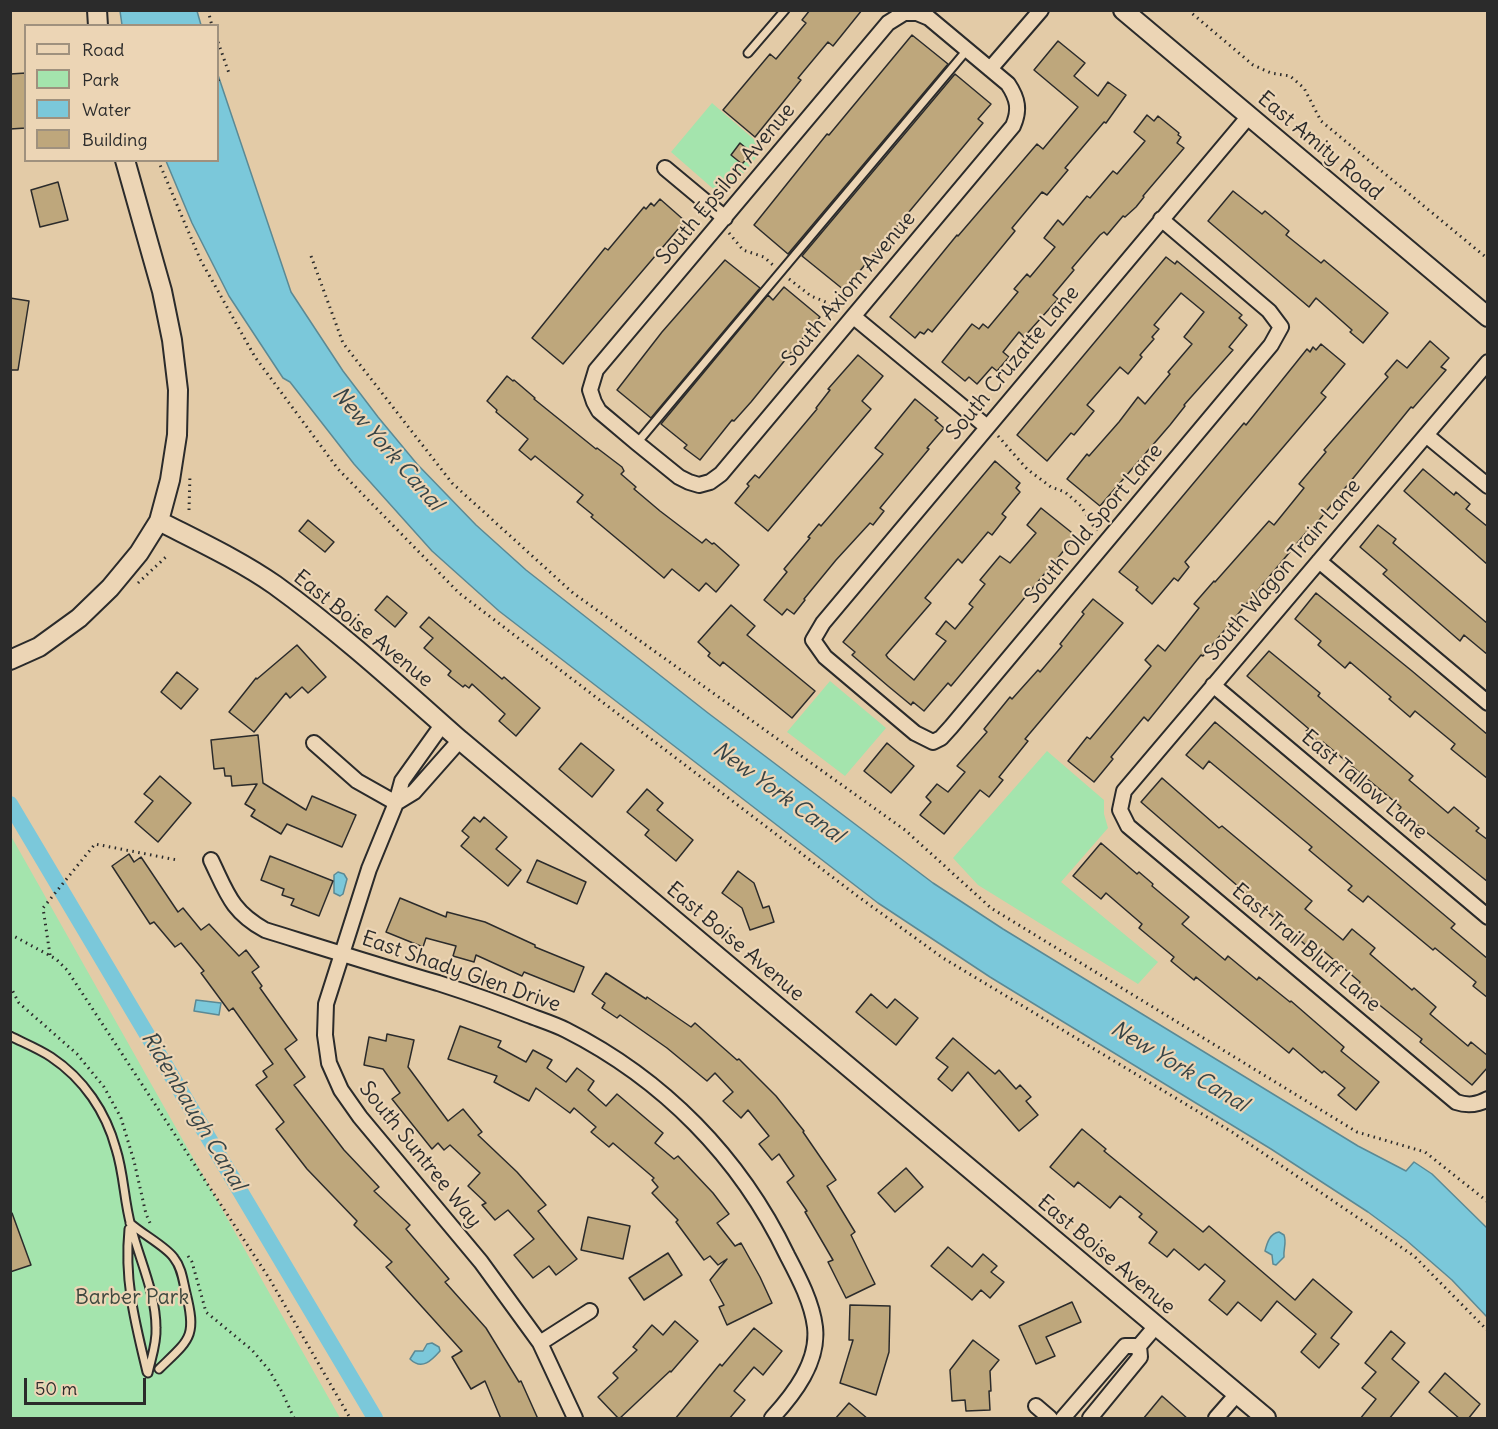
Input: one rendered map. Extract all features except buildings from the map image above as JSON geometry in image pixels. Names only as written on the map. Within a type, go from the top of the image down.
[{"type":"street","points":[[967,50],[990,69],[1041,10]]},
{"type":"street","name":"East Amity Road","points":[[1123,10],[1488,317]]},
{"type":"street","name":"South Epsilon Avenue","points":[[638,443],[599,411],[590,390],[596,370],[888,23],[904,13],[917,13],[929,18],[967,50]]},
{"type":"street","name":"South Axiom Avenue","points":[[638,443],[679,477],[699,484],[710,482],[721,474],[1013,126],[1018,108],[1016,95],[1008,84],[990,69]]},
{"type":"street","name":"South Cruzatte Lane","points":[[933,742],[915,734],[825,657],[813,640],[823,623],[1249,116]]},
{"type":"street","points":[[10,660],[39,646],[79,618],[110,588],[139,553],[159,521],[170,480],[177,435],[178,390],[172,340],[162,291],[126,162]]},
{"type":"street","points":[[665,168],[724,218]]},
{"type":"street","name":"South Old Sport Lane","points":[[933,742],[941,738],[951,727],[1110,538],[1271,345],[1281,327],[1269,311],[1161,219]]},
{"type":"street","points":[[854,317],[987,427]]},
{"type":"street","name":"South Wagon Train Lane","points":[[1119,810],[1124,791],[1488,362]]},
{"type":"street","points":[[1426,435],[1488,486]]},
{"type":"street","name":"East Boise Avenue","points":[[159,521],[273,584],[342,637],[460,740],[1266,1419]]},
{"type":"street","points":[[1319,561],[1488,703]]},
{"type":"street","name":"East Tallow Lane","points":[[1213,685],[1488,917]]},
{"type":"street","name":"South Suntree Way","points":[[442,724],[402,781],[396,803],[369,869],[326,1005],[329,1063],[341,1090],[360,1117],[481,1262],[540,1343],[575,1419]]},
{"type":"street","points":[[314,743],[357,781],[396,803],[414,792],[460,740]]},
{"type":"street","name":"East Trail Bluff Lane","points":[[1119,810],[1128,826],[1456,1102],[1465,1105],[1481,1102]]},
{"type":"street","name":"East Shady Glen Drive","points":[[211,860],[234,906],[248,920],[265,930],[485,998],[565,1029],[627,1064],[686,1113],[732,1165],[770,1219],[803,1289],[815,1327],[812,1351],[805,1375],[772,1419]]},
{"type":"street","points":[[540,1343],[590,1311]]},
{"type":"street","points":[[1063,1419],[1125,1346],[1138,1346],[1156,1326]]},
{"type":"street","points":[[1090,1419],[1140,1357],[1138,1346]]},
{"type":"street","points":[[1216,1419],[1237,1394]]},
{"type":"street","points":[[1036,1407],[1050,1419]]},
{"type":"lane","points":[[748,53],[785,10]]},
{"type":"lane","points":[[638,443],[967,50]]},
{"type":"lane","points":[[10,1036],[50,1056],[84,1086],[95,1100],[116,1148],[130,1224],[149,1283],[156,1329],[148,1373],[128,1283],[126,1256],[130,1224]]},
{"type":"lane","points":[[130,1224],[175,1258],[181,1271],[192,1318],[192,1330],[187,1339],[159,1369]]},
{"type":"path","points":[[1188,10],[1253,65],[1271,73],[1290,76],[1304,88],[1321,121],[1488,259]]},
{"type":"path","points":[[219,45],[230,76]]},
{"type":"path","points":[[159,162],[200,259],[255,357],[339,469],[459,593],[856,895],[943,958],[1232,1132],[1414,1256],[1488,1331]]},
{"type":"path","points":[[311,256],[343,343],[452,483],[573,593],[905,830],[991,908],[1357,1132],[1425,1152],[1488,1202]]},
{"type":"path","points":[[987,427],[997,435],[1027,470],[1051,487],[1065,492],[1081,506],[1094,526],[1110,538]]},
{"type":"path","points":[[50,956],[43,908],[94,844],[177,860]]},
{"type":"path","points":[[10,934],[50,956],[67,970],[263,1268],[350,1419]]},
{"type":"path","points":[[10,986],[19,1003],[77,1054],[104,1087],[121,1118],[146,1214],[151,1224]]},
{"type":"path","points":[[182,1248],[192,1262],[206,1312],[252,1350],[269,1370],[294,1419]]},
{"type":"green space","points":[[712,103],[764,148],[731,188],[718,193],[671,152]]},
{"type":"green space","points":[[830,681],[886,728],[845,776],[787,732]]},
{"type":"green space","points":[[1047,751],[1104,800],[1104,814],[1108,828],[1061,882],[1158,962],[1138,984],[978,885],[953,858]]},
{"type":"green space","name":"Barber Park","points":[[11,836],[340,1418],[11,1418]]},
{"type":"water","points":[[120,11],[197,11],[201,24],[122,24]]},
{"type":"water","name":"New York Canal","points":[[219,78],[291,292],[343,371],[378,417],[417,464],[476,525],[526,570],[708,713],[933,883],[1003,929],[1358,1146],[1406,1171],[1414,1162],[1432,1174],[1487,1228],[1487,1317],[1452,1280],[1406,1240],[1368,1212],[1271,1149],[990,977],[878,903],[499,611],[432,551],[354,464],[290,382],[283,378],[229,296],[192,223],[166,162],[219,162]]},
{"type":"water","points":[[338,872],[344,874],[347,879],[343,894],[340,896],[334,893],[334,875]]},
{"type":"water","points":[[196,1000],[221,1003],[219,1015],[194,1011]]},
{"type":"water","points":[[1279,1232],[1285,1238],[1284,1257],[1276,1265],[1273,1264],[1272,1255],[1265,1251],[1271,1236]]},
{"type":"water","points":[[432,1343],[439,1347],[440,1351],[430,1361],[419,1364],[410,1359],[415,1351],[423,1351],[427,1344]]},
{"type":"waterway","name":"Ridenbaugh Canal","points":[[10,804],[375,1418]]}]
